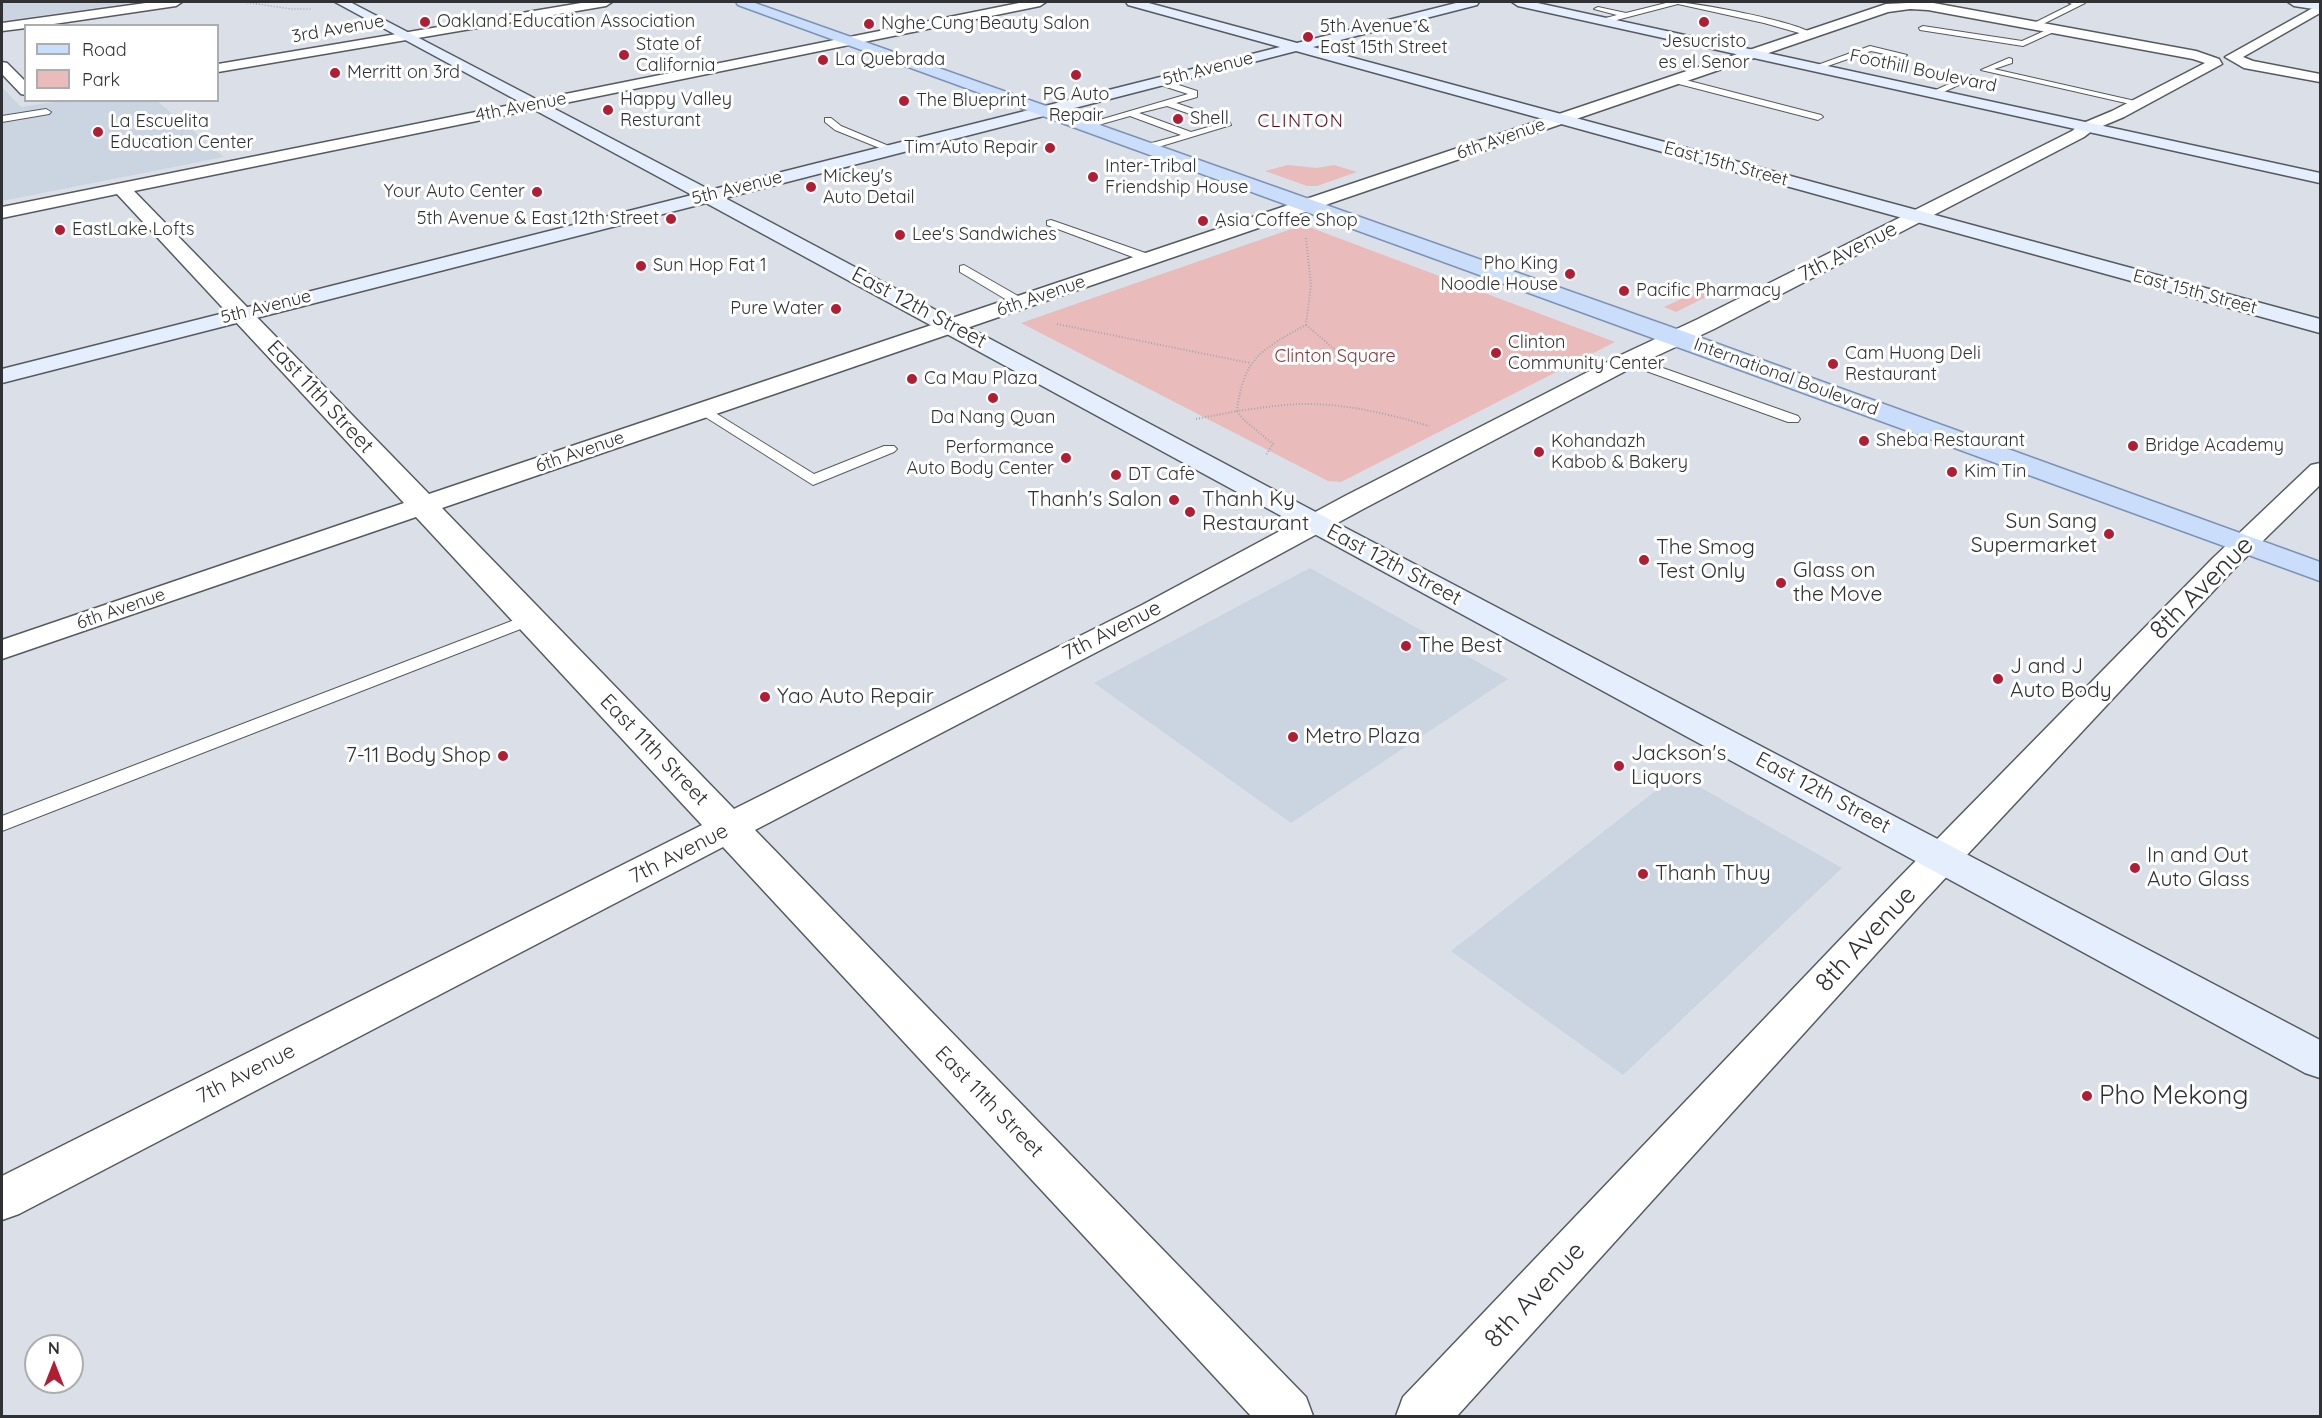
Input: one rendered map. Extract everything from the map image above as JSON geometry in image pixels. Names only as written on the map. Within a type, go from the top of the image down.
[{"type":"main road","name":"East 12th Street","points":[[341,2],[951,325],[1315,523],[2320,1060]]},
{"type":"main road","name":"International Boulevard","points":[[742,2],[1677,337],[2320,572]]},
{"type":"main road","name":"East 15th Street","points":[[1132,2],[2320,326]]},
{"type":"main road","name":"5th Avenue","points":[[2,376],[1473,2]]},
{"type":"main road","name":"Foothill Boulevard","points":[[1518,2],[1602,15],[1754,53],[2320,178]]},
{"type":"main road","points":[[2294,2],[2320,7]]},
{"type":"street","points":[[2,27],[176,2]]},
{"type":"street","name":"3rd Avenue","points":[[219,68],[606,2]]},
{"type":"street","name":"4th Avenue","points":[[2,212],[1040,2]]},
{"type":"street","name":"6th Avenue","points":[[2,650],[1886,8],[1910,5],[2034,25],[2211,60]]},
{"type":"street","points":[[2320,7],[2232,57],[2249,65],[2320,78]]},
{"type":"street","name":"7th Avenue","points":[[2,1199],[729,829],[1629,360],[1919,216],[2078,134],[2087,127],[2215,64],[2211,60]]},
{"type":"street","points":[[2,66],[24,89]]},
{"type":"street","name":"East 11th Street","points":[[121,188],[1287,1416]]},
{"type":"street","name":"8th Avenue","points":[[1422,1416],[1943,857],[2223,564],[2320,471]]},
{"type":"lane","points":[[1602,15],[1626,15],[1677,2],[1767,21],[1810,34]]},
{"type":"lane","points":[[2034,25],[2081,3],[2070,2]]},
{"type":"lane","points":[[1602,15],[1620,4]]},
{"type":"lane","points":[[1602,15],[1626,15]]},
{"type":"lane","points":[[1923,27],[2023,44],[2056,30]]},
{"type":"lane","points":[[1816,67],[1870,48],[1903,55]]},
{"type":"lane","points":[[2009,61],[1985,70],[2139,103]]},
{"type":"lane","points":[[1934,93],[1972,77]]},
{"type":"lane","points":[[1674,80],[1818,117]]},
{"type":"lane","points":[[1084,126],[1194,95],[1194,93],[1157,81]]},
{"type":"lane","points":[[1145,148],[1226,125],[1226,123],[1168,103]]},
{"type":"lane","points":[[2,118],[46,112]]},
{"type":"lane","points":[[1130,113],[1190,135]]},
{"type":"lane","points":[[828,120],[838,128],[891,149]]},
{"type":"lane","points":[[1051,223],[1150,259]]},
{"type":"lane","points":[[964,269],[1021,303]]},
{"type":"lane","points":[[1629,360],[1793,419]]},
{"type":"lane","points":[[704,410],[813,480],[889,449]]},
{"type":"lane","points":[[2,824],[530,619]]},
{"type":"path","points":[[244,2],[291,9],[356,9]]},
{"type":"path","points":[[1305,229],[1311,285],[1306,325]]},
{"type":"path","points":[[1052,323],[1250,363]]},
{"type":"path","points":[[1306,325],[1340,354],[1357,362],[1370,355]]},
{"type":"path","points":[[1266,455],[1273,444],[1244,420],[1237,411],[1244,373],[1250,363],[1276,341],[1306,325]]},
{"type":"path","points":[[1196,419],[1294,404],[1392,414],[1438,429]]},
{"type":"shaded area","points":[[2,2],[137,2],[2,21]]},
{"type":"shaded area","name":"La Escuelita Education Center","points":[[2,87],[21,107],[53,102],[158,102],[224,157],[2,201]]},
{"type":"shaded area","name":"Metro Plaza","points":[[1310,568],[1508,679],[1291,823],[1094,683]]},
{"type":"shaded area","points":[[1677,774],[1842,868],[1623,1075],[1451,951]]},
{"type":"green space","points":[[1288,165],[1317,168],[1334,165],[1357,172],[1317,186],[1307,186],[1265,171]]},
{"type":"green space","name":"Clinton Square","points":[[1300,226],[1309,227],[1615,342],[1341,482],[1328,481],[1021,323]]},
{"type":"green space","points":[[1709,286],[1720,290],[1676,312],[1664,307]]},
{"type":"place","name":"Oakland Education Association","points":[[425,22]]},
{"type":"place","name":"Jesucristo es el Senor","points":[[1704,22]]},
{"type":"place","name":"Nghe Cung Beauty Salon","points":[[869,24]]},
{"type":"place","name":"5th Avenue & East 15th Street","points":[[1308,37]]},
{"type":"place","name":"State of California","points":[[624,55]]},
{"type":"place","name":"La Quebrada","points":[[823,60]]},
{"type":"place","name":"Merritt on 3rd","points":[[335,73]]},
{"type":"place","name":"PG Auto Repair","points":[[1076,75]]},
{"type":"place","name":"The Blueprint","points":[[904,101]]},
{"type":"place","name":"Happy Valley Resturant","points":[[608,110]]},
{"type":"place","name":"Shell","points":[[1178,119]]},
{"type":"place","name":"La Escuelita Education Center","points":[[98,132]]},
{"type":"place","name":"Tim Auto Repair","points":[[1050,148]]},
{"type":"place","name":"Inter-Tribal Friendship House","points":[[1093,177]]},
{"type":"place","name":"Mickey's Auto Detail","points":[[811,187]]},
{"type":"place","name":"Your Auto Center","points":[[537,192]]},
{"type":"place","name":"5th Avenue & East 12th Street","points":[[671,219]]},
{"type":"place","name":"Asia Coffee Shop","points":[[1203,221]]},
{"type":"place","name":"EastLake Lofts","points":[[60,230]]},
{"type":"place","name":"Lee's Sandwiches","points":[[900,235]]},
{"type":"place","name":"Sun Hop Fat 1","points":[[641,266]]},
{"type":"place","name":"Pho King Noodle House","points":[[1570,274]]},
{"type":"place","name":"Pacific Pharmacy","points":[[1624,291]]},
{"type":"place","name":"Pure Water","points":[[836,309]]},
{"type":"place","name":"Clinton Community Center","points":[[1496,353]]},
{"type":"place","name":"Cam Huong Deli Restaurant","points":[[1833,364]]},
{"type":"place","name":"Ca Mau Plaza","points":[[912,379]]},
{"type":"place","name":"Da Nang Quan","points":[[993,398]]},
{"type":"place","name":"Sheba Restaurant","points":[[1864,441]]},
{"type":"place","name":"Bridge Academy","points":[[2133,446]]},
{"type":"place","name":"Kohandazh Kabob & Bakery","points":[[1539,452]]},
{"type":"place","name":"Performance Auto Body Center","points":[[1066,458]]},
{"type":"place","name":"Kim Tin","points":[[1952,472]]},
{"type":"place","name":"DT Cafe","points":[[1116,475]]},
{"type":"place","name":"Thanh's Salon","points":[[1174,500]]},
{"type":"place","name":"Thanh Ky Restaurant","points":[[1190,512]]},
{"type":"place","name":"Sun Sang Supermarket","points":[[2109,534]]},
{"type":"place","name":"The Smog Test Only","points":[[1644,560]]},
{"type":"place","name":"Glass on the Move","points":[[1781,583]]},
{"type":"place","name":"The Best","points":[[1406,646]]},
{"type":"place","name":"J and J Auto Body","points":[[1998,679]]},
{"type":"place","name":"Yao Auto Repair","points":[[765,697]]},
{"type":"place","name":"Metro Plaza","points":[[1293,737]]},
{"type":"place","name":"7-11 Body Shop","points":[[503,756]]},
{"type":"place","name":"Jackson's Liquors","points":[[1619,766]]},
{"type":"place","name":"In and Out Auto Glass","points":[[2135,868]]},
{"type":"place","name":"Thanh Thuy","points":[[1643,874]]},
{"type":"place","name":"Pho Mekong","points":[[2087,1096]]},
{"type":"district","name":"CLINTON","points":[[1301,122]]}]
